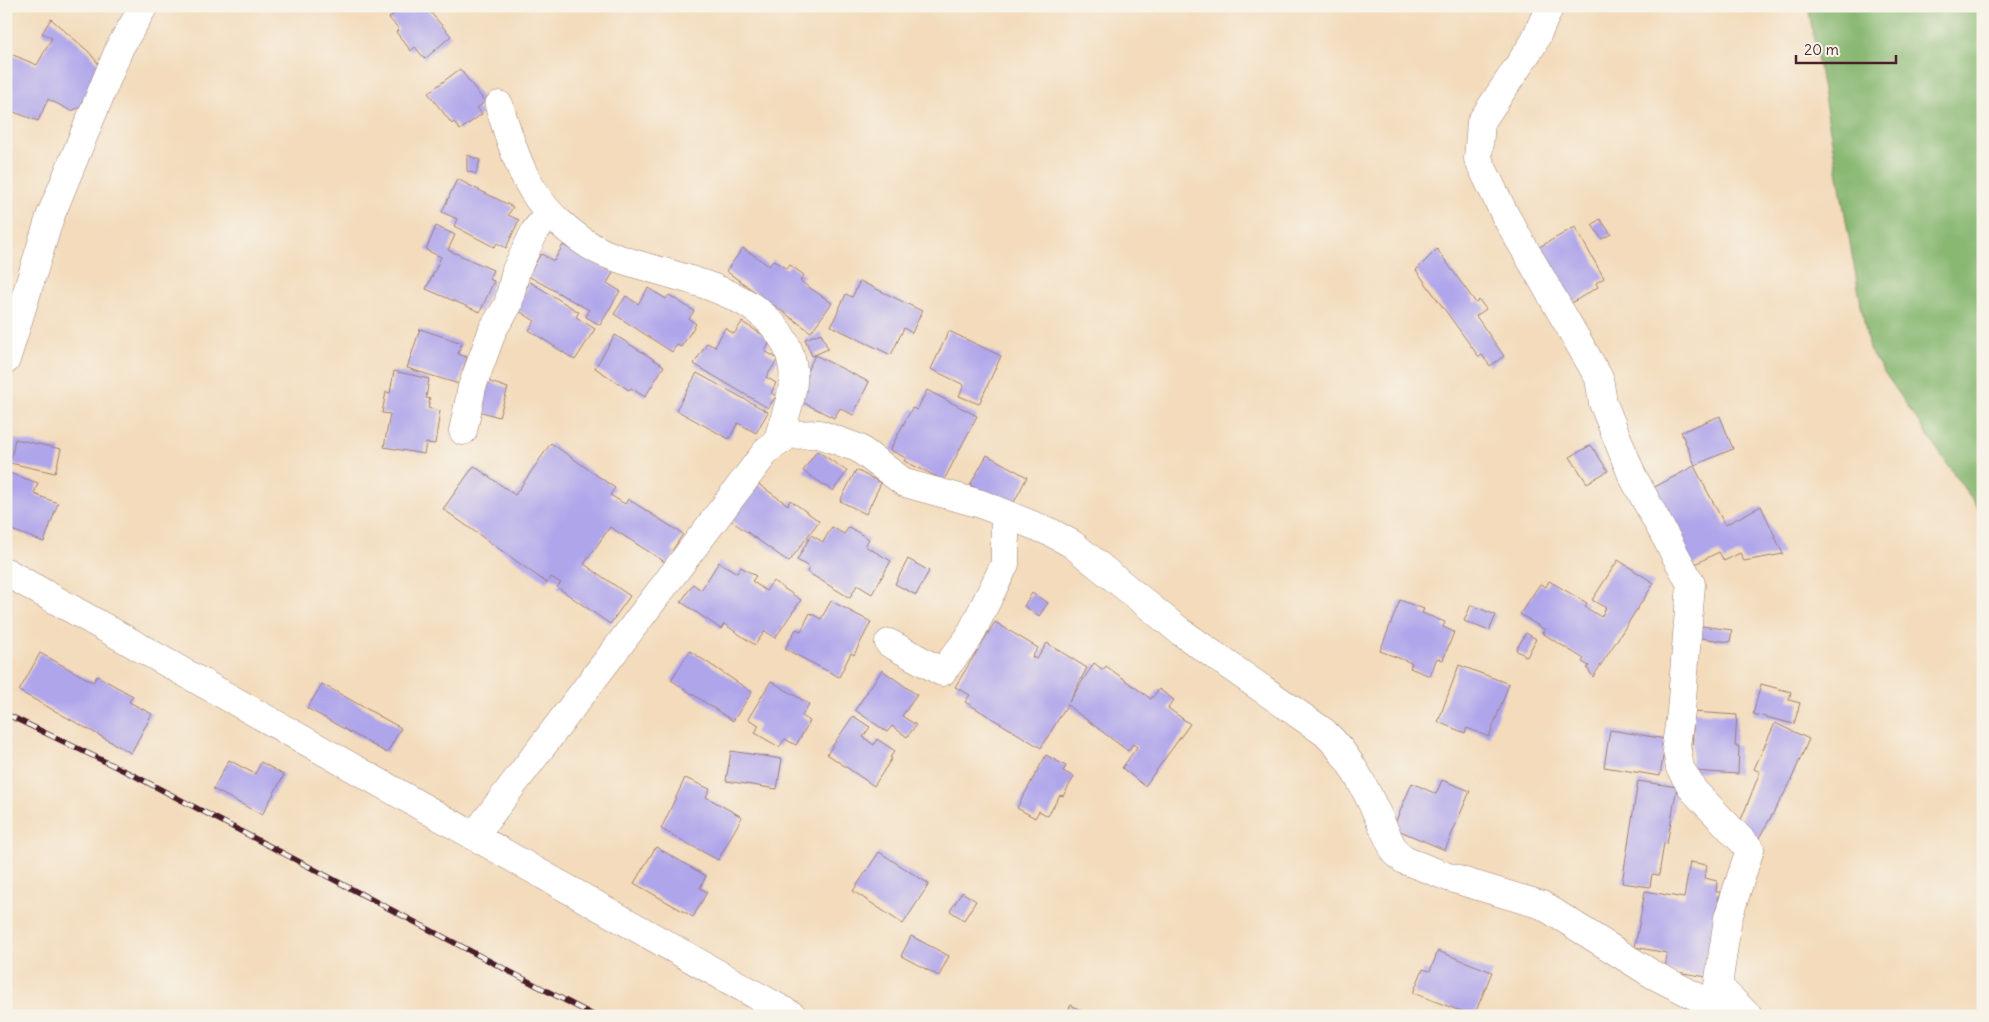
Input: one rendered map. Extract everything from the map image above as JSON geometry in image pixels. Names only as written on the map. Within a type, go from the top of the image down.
[{"type":"street","points":[[6,360],[50,217],[120,47],[144,6]]},
{"type":"street","points":[[1550,6],[1533,44],[1481,122],[1478,159],[1505,215],[1599,378],[1603,403],[1632,475],[1691,584],[1681,712],[1676,745],[1680,768],[1694,791],[1750,849],[1728,918],[1715,1006]]},
{"type":"street","points":[[499,105],[526,179],[538,201],[549,213],[585,242],[604,253],[724,291],[760,313],[784,338],[794,369],[789,400],[777,442]]},
{"type":"street","points":[[463,431],[472,387],[493,329],[508,305],[516,270],[535,230],[549,213]]},
{"type":"street","points":[[474,836],[768,448],[788,435],[819,434],[858,448],[905,483],[981,504],[1052,533],[1072,544],[1181,632],[1324,732],[1339,746],[1354,770],[1395,852],[1404,860],[1448,877],[1542,905],[1652,974],[1715,1006]]},
{"type":"street","points":[[889,643],[942,672],[968,639],[1005,564],[1005,514]]},
{"type":"street","points":[[6,572],[793,1016]]},
{"type":"street","points":[[1715,1006],[1720,988],[1748,1016]]},
{"type":"green space","points":[[1808,6],[1983,6],[1983,516],[1869,350]]},
{"type":"building","points":[[403,6],[425,6],[451,36],[425,59],[415,47],[411,51],[396,32],[399,29],[389,18]]},
{"type":"building","points":[[51,19],[89,52],[104,71],[81,107],[71,111],[48,99],[38,121],[6,109],[6,52],[37,65],[52,38],[42,33]]},
{"type":"building","points":[[460,69],[485,102],[477,108],[482,114],[460,130],[454,122],[452,124],[428,93]]},
{"type":"building","points":[[467,155],[480,160],[476,174],[467,171]]},
{"type":"building","points":[[457,179],[513,207],[508,215],[519,220],[506,248],[497,243],[494,247],[454,226],[457,219],[442,212]]},
{"type":"building","points":[[1600,219],[1611,234],[1602,239],[1592,225]]},
{"type":"building","points":[[436,226],[455,235],[448,250],[493,270],[489,279],[494,281],[480,312],[426,289],[441,257],[426,250]]},
{"type":"building","points":[[1575,227],[1604,278],[1596,283],[1598,287],[1568,305],[1534,250]]},
{"type":"building","points":[[563,245],[613,273],[607,283],[620,291],[600,325],[586,317],[589,310],[528,276],[541,254],[554,261]]},
{"type":"building","points":[[743,248],[769,266],[773,260],[787,269],[790,265],[804,275],[800,281],[832,303],[811,332],[726,271]]},
{"type":"building","points":[[1437,249],[1476,303],[1479,300],[1486,309],[1476,316],[1504,356],[1490,366],[1482,355],[1479,357],[1416,270]]},
{"type":"building","points":[[860,281],[922,311],[912,333],[904,328],[891,355],[831,326],[846,294],[852,297]]},
{"type":"building","points":[[530,282],[579,312],[576,317],[595,329],[575,360],[529,330],[535,321],[514,308]]},
{"type":"building","points":[[648,288],[666,299],[669,295],[694,311],[689,319],[696,324],[681,347],[677,345],[672,352],[614,314],[626,296],[638,304]]},
{"type":"building","points":[[742,322],[771,340],[765,351],[778,359],[766,377],[776,383],[771,393],[776,396],[768,408],[694,364],[707,343],[715,347],[725,328],[734,334]]},
{"type":"building","points":[[420,329],[462,343],[458,354],[467,357],[459,384],[407,368]]},
{"type":"building","points":[[949,331],[1001,356],[979,404],[959,396],[964,385],[931,369]]},
{"type":"building","points":[[821,333],[828,349],[812,356],[805,339]]},
{"type":"building","points":[[615,335],[664,366],[645,397],[631,388],[629,390],[595,368]]},
{"type":"building","points":[[815,355],[869,382],[853,415],[840,408],[834,418],[794,398]]},
{"type":"building","points":[[394,371],[429,379],[426,398],[430,399],[428,408],[440,411],[435,444],[426,443],[424,454],[384,447],[390,414],[382,413],[386,392],[390,393]]},
{"type":"building","points":[[697,373],[768,412],[756,433],[738,423],[729,439],[676,410]]},
{"type":"building","points":[[482,379],[508,388],[499,417],[472,409]]},
{"type":"building","points":[[927,390],[977,416],[944,480],[904,461],[906,458],[890,450],[912,408],[917,410]]},
{"type":"building","points":[[1720,416],[1733,449],[1695,465],[1681,432]]},
{"type":"building","points":[[15,439],[61,449],[55,473],[10,463]]},
{"type":"building","points":[[551,443],[615,488],[610,495],[625,504],[628,499],[683,534],[672,551],[675,553],[668,564],[610,527],[584,564],[630,596],[610,624],[557,587],[561,583],[551,577],[547,583],[443,509],[474,466],[515,495]]},
{"type":"building","points":[[1591,445],[1608,471],[1587,483],[1570,457]]},
{"type":"building","points":[[817,451],[847,471],[833,491],[803,471]]},
{"type":"building","points":[[987,455],[1027,477],[1011,508],[970,485]]},
{"type":"building","points":[[1694,466],[1725,525],[1761,506],[1783,554],[1744,561],[1740,553],[1724,561],[1719,552],[1691,566],[1651,489]]},
{"type":"building","points":[[856,470],[881,483],[866,514],[840,501]]},
{"type":"building","points":[[6,472],[38,483],[34,494],[58,503],[44,542],[6,528]]},
{"type":"building","points":[[757,483],[788,505],[790,500],[819,521],[789,562],[730,520]]},
{"type":"building","points":[[832,527],[844,534],[849,527],[869,539],[865,546],[891,561],[872,594],[857,585],[850,598],[807,572],[809,567],[797,560],[811,535],[823,542]]},
{"type":"building","points":[[908,559],[929,571],[916,595],[895,584]]},
{"type":"building","points":[[1618,560],[1654,583],[1593,677],[1587,668],[1589,666],[1582,662],[1584,659],[1542,633],[1545,630],[1520,614],[1540,584],[1546,587],[1549,581],[1587,603],[1585,607],[1601,617],[1606,608],[1592,600]]},
{"type":"building","points":[[719,562],[737,573],[741,567],[756,576],[752,581],[766,591],[773,581],[801,600],[775,638],[765,631],[755,645],[724,624],[721,629],[681,602],[693,584],[701,590]]},
{"type":"building","points":[[1032,593],[1048,603],[1039,616],[1024,606]]},
{"type":"building","points":[[1400,600],[1424,609],[1422,613],[1445,622],[1443,627],[1454,632],[1443,660],[1437,658],[1430,676],[1410,668],[1412,663],[1380,651]]},
{"type":"building","points":[[831,601],[871,622],[854,655],[851,653],[839,677],[785,649],[796,629],[801,631],[810,613],[821,619]]},
{"type":"building","points":[[1471,605],[1496,615],[1489,631],[1464,621]]},
{"type":"building","points":[[995,622],[1038,648],[1032,657],[1037,659],[1047,643],[1087,668],[1069,702],[1094,663],[1103,670],[1106,666],[1151,699],[1159,689],[1174,700],[1168,708],[1190,724],[1145,786],[1122,768],[1137,747],[1133,744],[1128,751],[1067,705],[1041,748],[965,702],[970,695],[955,687]]},
{"type":"building","points":[[1702,626],[1732,630],[1730,642],[1700,638]]},
{"type":"building","points":[[1526,633],[1536,639],[1527,657],[1516,650]]},
{"type":"building","points":[[690,651],[752,692],[733,721],[671,680]]},
{"type":"building","points":[[40,653],[93,682],[97,676],[133,696],[129,702],[152,714],[131,753],[19,691]]},
{"type":"building","points":[[1459,665],[1509,684],[1489,737],[1467,728],[1465,733],[1438,722]]},
{"type":"building","points":[[882,670],[917,695],[902,716],[916,725],[907,737],[892,726],[887,732],[855,710]]},
{"type":"building","points":[[771,681],[809,704],[802,716],[810,721],[796,745],[785,739],[779,747],[755,733],[759,725],[748,719]]},
{"type":"building","points":[[322,684],[401,728],[387,753],[307,708]]},
{"type":"building","points":[[1761,684],[1791,692],[1789,700],[1800,703],[1794,724],[1753,714]]},
{"type":"building","points":[[1694,712],[1737,715],[1735,746],[1739,746],[1738,774],[1691,771]]},
{"type":"building","points":[[853,716],[870,727],[863,737],[874,745],[877,739],[895,751],[874,786],[827,754]]},
{"type":"building","points":[[1775,723],[1809,739],[1788,787],[1756,843],[1739,825],[1760,772],[1754,769]]},
{"type":"building","points":[[1610,730],[1666,739],[1660,776],[1604,767]]},
{"type":"building","points":[[731,751],[782,759],[777,789],[726,781]]},
{"type":"building","points":[[1046,755],[1066,766],[1063,771],[1074,777],[1063,796],[1060,795],[1048,816],[1039,811],[1035,818],[1017,808]]},
{"type":"building","points":[[229,760],[255,774],[261,762],[284,775],[262,815],[213,789]]},
{"type":"building","points":[[685,778],[710,789],[706,797],[742,817],[718,860],[661,829]]},
{"type":"building","points":[[1442,780],[1470,791],[1445,850],[1393,828],[1412,783],[1436,794]]},
{"type":"building","points":[[1638,781],[1677,787],[1667,844],[1664,843],[1659,875],[1652,874],[1650,887],[1622,883]]},
{"type":"building","points":[[656,847],[706,876],[700,888],[707,892],[693,917],[634,883]]},
{"type":"building","points":[[879,852],[929,884],[903,924],[853,891]]},
{"type":"building","points":[[1690,862],[1707,865],[1705,878],[1717,881],[1716,892],[1720,892],[1718,901],[1724,903],[1707,977],[1665,970],[1667,953],[1635,947],[1645,891],[1684,898]]},
{"type":"building","points":[[962,892],[976,901],[964,920],[950,911]]},
{"type":"building","points":[[911,936],[949,956],[939,976],[901,956]]},
{"type":"building","points":[[1438,951],[1492,972],[1474,1016],[1413,993],[1423,969],[1430,971]]},
{"type":"building","points":[[1071,1005],[1092,1016],[1065,1016]]},
{"type":"railway","points":[[6,714],[135,776],[595,1016]]}]
